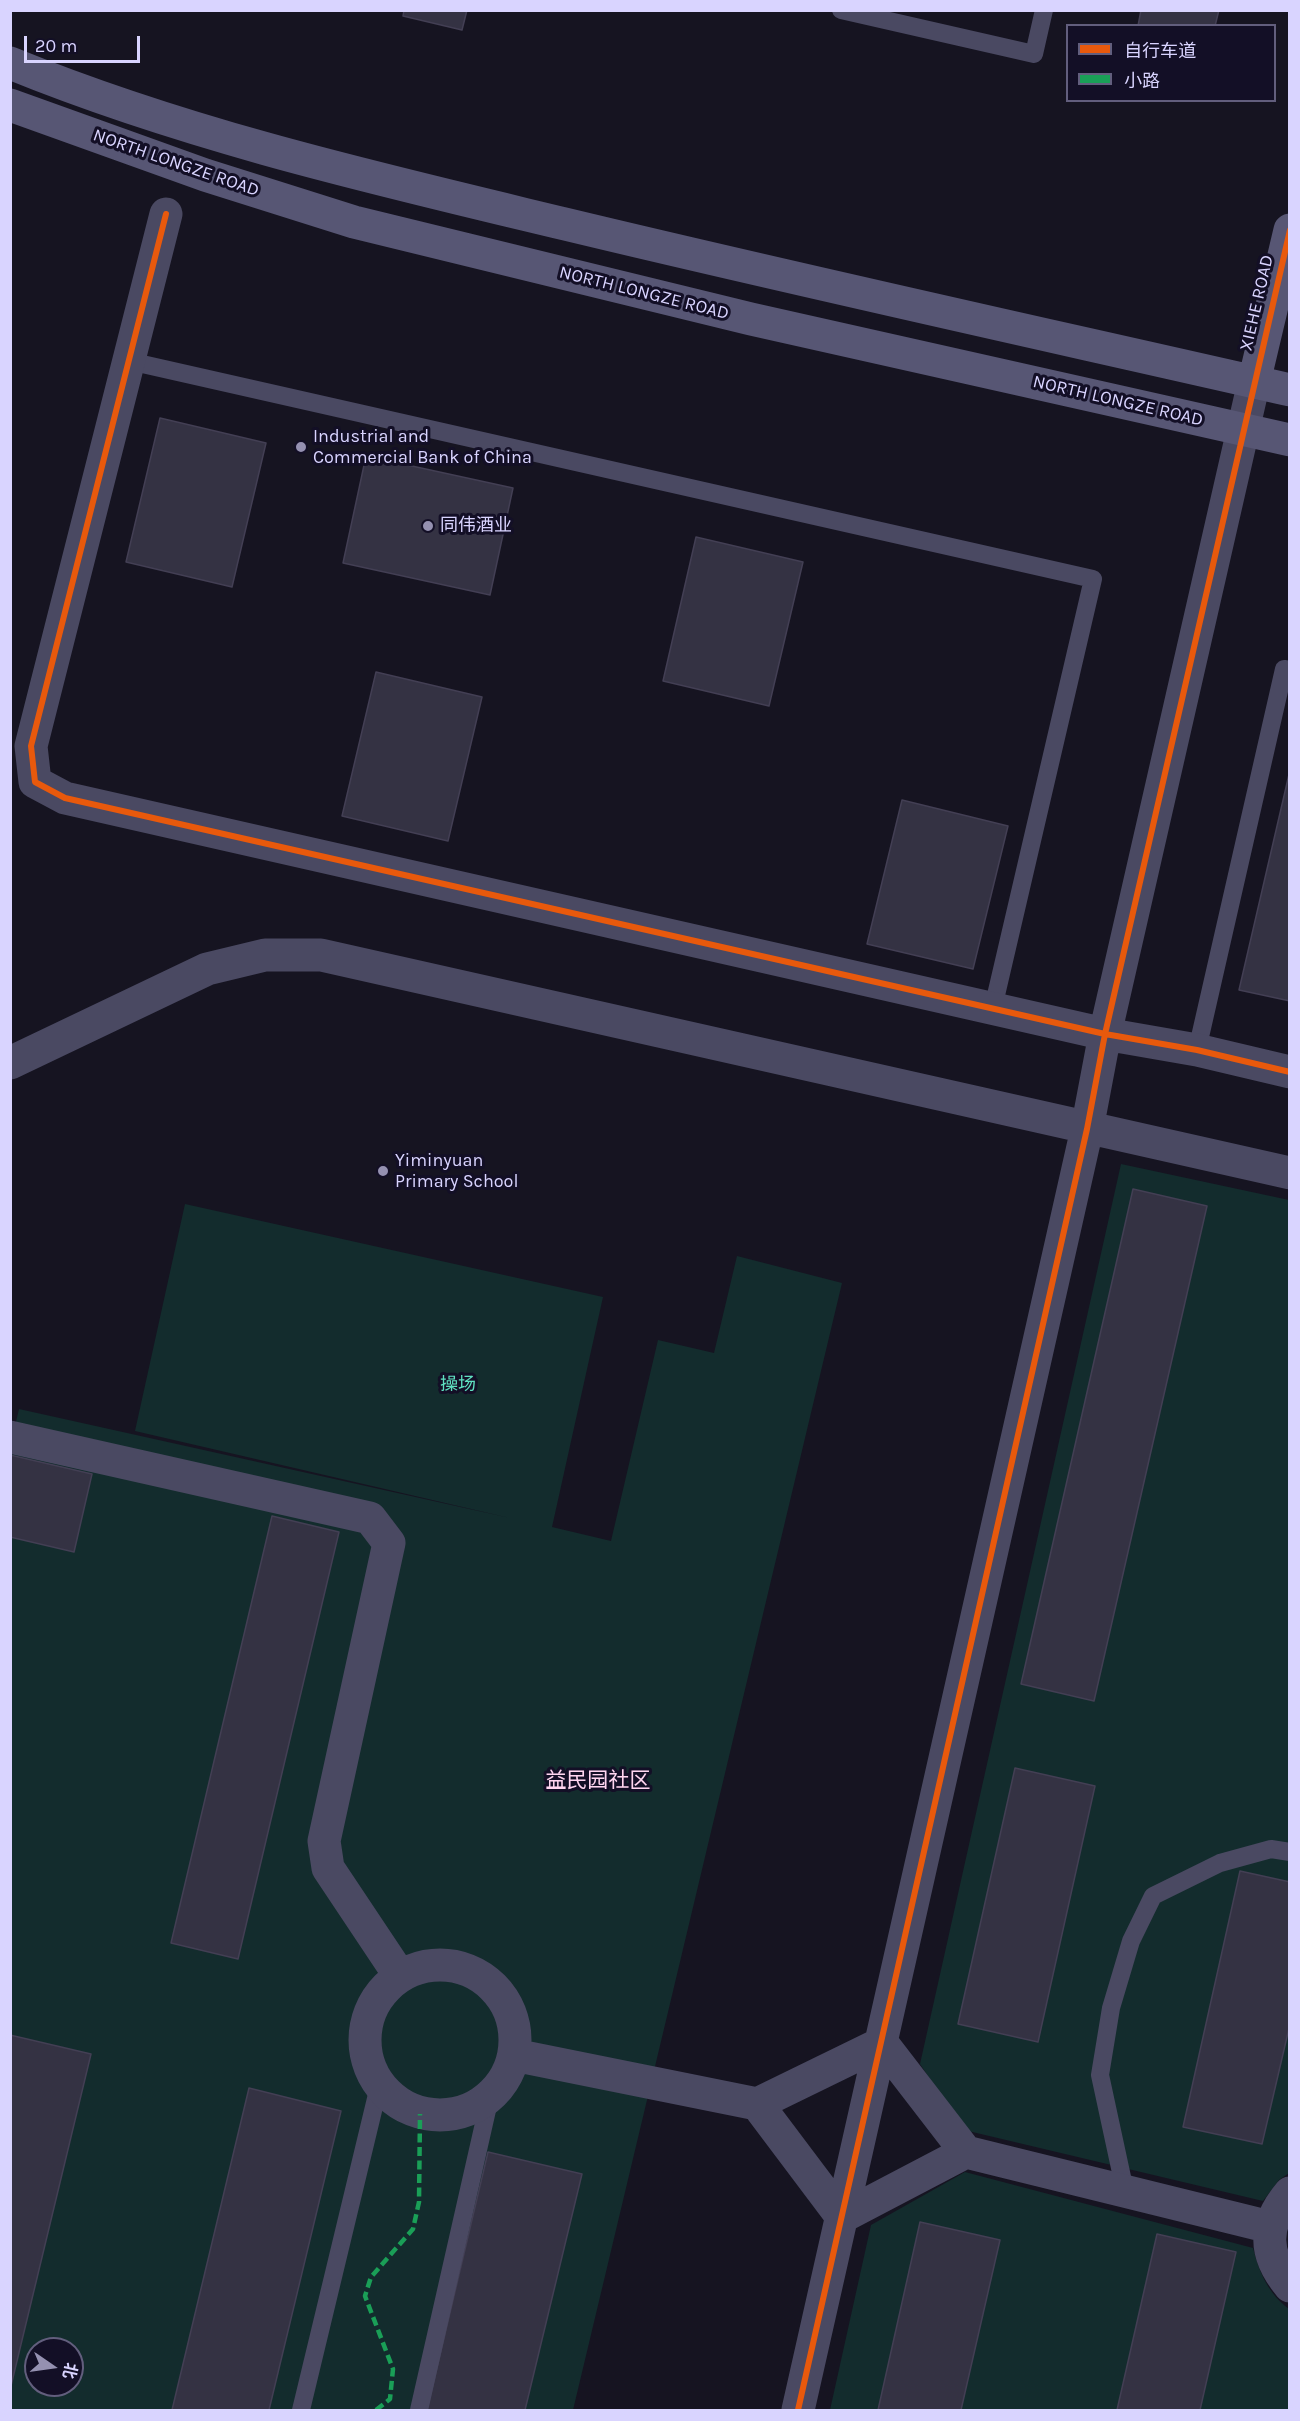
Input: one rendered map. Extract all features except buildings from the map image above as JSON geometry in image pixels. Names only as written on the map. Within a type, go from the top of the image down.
[{"type":"main road","name":"NORTH LONGZE ROAD","points":[[10,63],[74,89],[206,132],[378,179],[742,266],[1290,390]]},
{"type":"main road","name":"NORTH LONGZE ROAD","points":[[10,105],[205,175],[354,222],[751,319],[1290,440]]},
{"type":"main road","name":"XIEHE ROAD","points":[[1254,382],[1290,230]]},
{"type":"street","points":[[166,214],[31,746],[35,782],[65,798],[1105,1034],[1197,1050],[1290,1072]]},
{"type":"street","points":[[798,2410],[1087,1129],[1105,1034],[1254,382]]},
{"type":"street","points":[[10,1063],[207,969],[265,955],[321,955],[1290,1173]]},
{"type":"street","points":[[10,1437],[370,1518],[389,1544],[324,1841],[328,1868],[400,1976]]},
{"type":"street","points":[[448,1964],[472,1971],[493,1985],[507,2005],[512,2021],[514,2055],[506,2078],[490,2097],[469,2110],[444,2116],[420,2114],[397,2103],[380,2086],[368,2064],[364,2039],[369,2014],[381,1992],[400,1976],[423,1966],[448,1964]]},
{"type":"street","points":[[514,2055],[757,2104],[882,2043]]},
{"type":"street","points":[[882,2043],[966,2152],[1270,2227]]},
{"type":"street","points":[[757,2104],[842,2217]]},
{"type":"street","points":[[842,2217],[966,2152]]},
{"type":"street","points":[[1290,2193],[1277,2208],[1270,2227],[1270,2249],[1276,2271],[1290,2286]]},
{"type":"lane","points":[[841,10],[1034,54],[1044,10]]},
{"type":"lane","points":[[129,362],[1093,579],[993,1008]]},
{"type":"lane","points":[[1197,1050],[1284,669],[1290,670]]},
{"type":"lane","points":[[1125,2191],[1100,2075],[1111,2008],[1131,1941],[1153,1896],[1220,1863],[1271,1849],[1290,1852]]},
{"type":"lane","points":[[301,2410],[380,2086]]},
{"type":"lane","points":[[419,2410],[490,2097]]},
{"type":"green space","points":[[1121,1164],[1289,1200],[1289,2173],[1279,2180],[1263,2201],[964,2130],[920,2064]]},
{"type":"green space","name":"操场","points":[[185,1204],[603,1297],[552,1527],[611,1541],[658,1340],[714,1353],[737,1256],[842,1283],[573,2410],[11,2410],[10,1447],[19,1409],[510,1518],[135,1431]]},
{"type":"green space","points":[[965,2172],[1253,2248],[1266,2282],[1289,2309],[1289,2410],[830,2410],[871,2225]]},
{"type":"marked path","points":[[376,2410],[390,2399],[393,2369],[365,2296],[371,2277],[413,2229],[419,2202],[420,2114]]},
{"type":"cycle path","points":[[166,214],[31,746],[35,782],[65,798],[1105,1034],[1197,1050],[1290,1072]]},
{"type":"cycle path","points":[[798,2410],[1087,1129],[1105,1034],[1290,230]]},
{"type":"place","name":"Industrial and Commercial Bank of China","points":[[301,447]]},
{"type":"place","name":"同伟酒业","points":[[428,526]]},
{"type":"place","name":"Yiminyuan Primary School","points":[[383,1171]]},
{"type":"district","name":"益民园社区","points":[[598,1781]]}]
